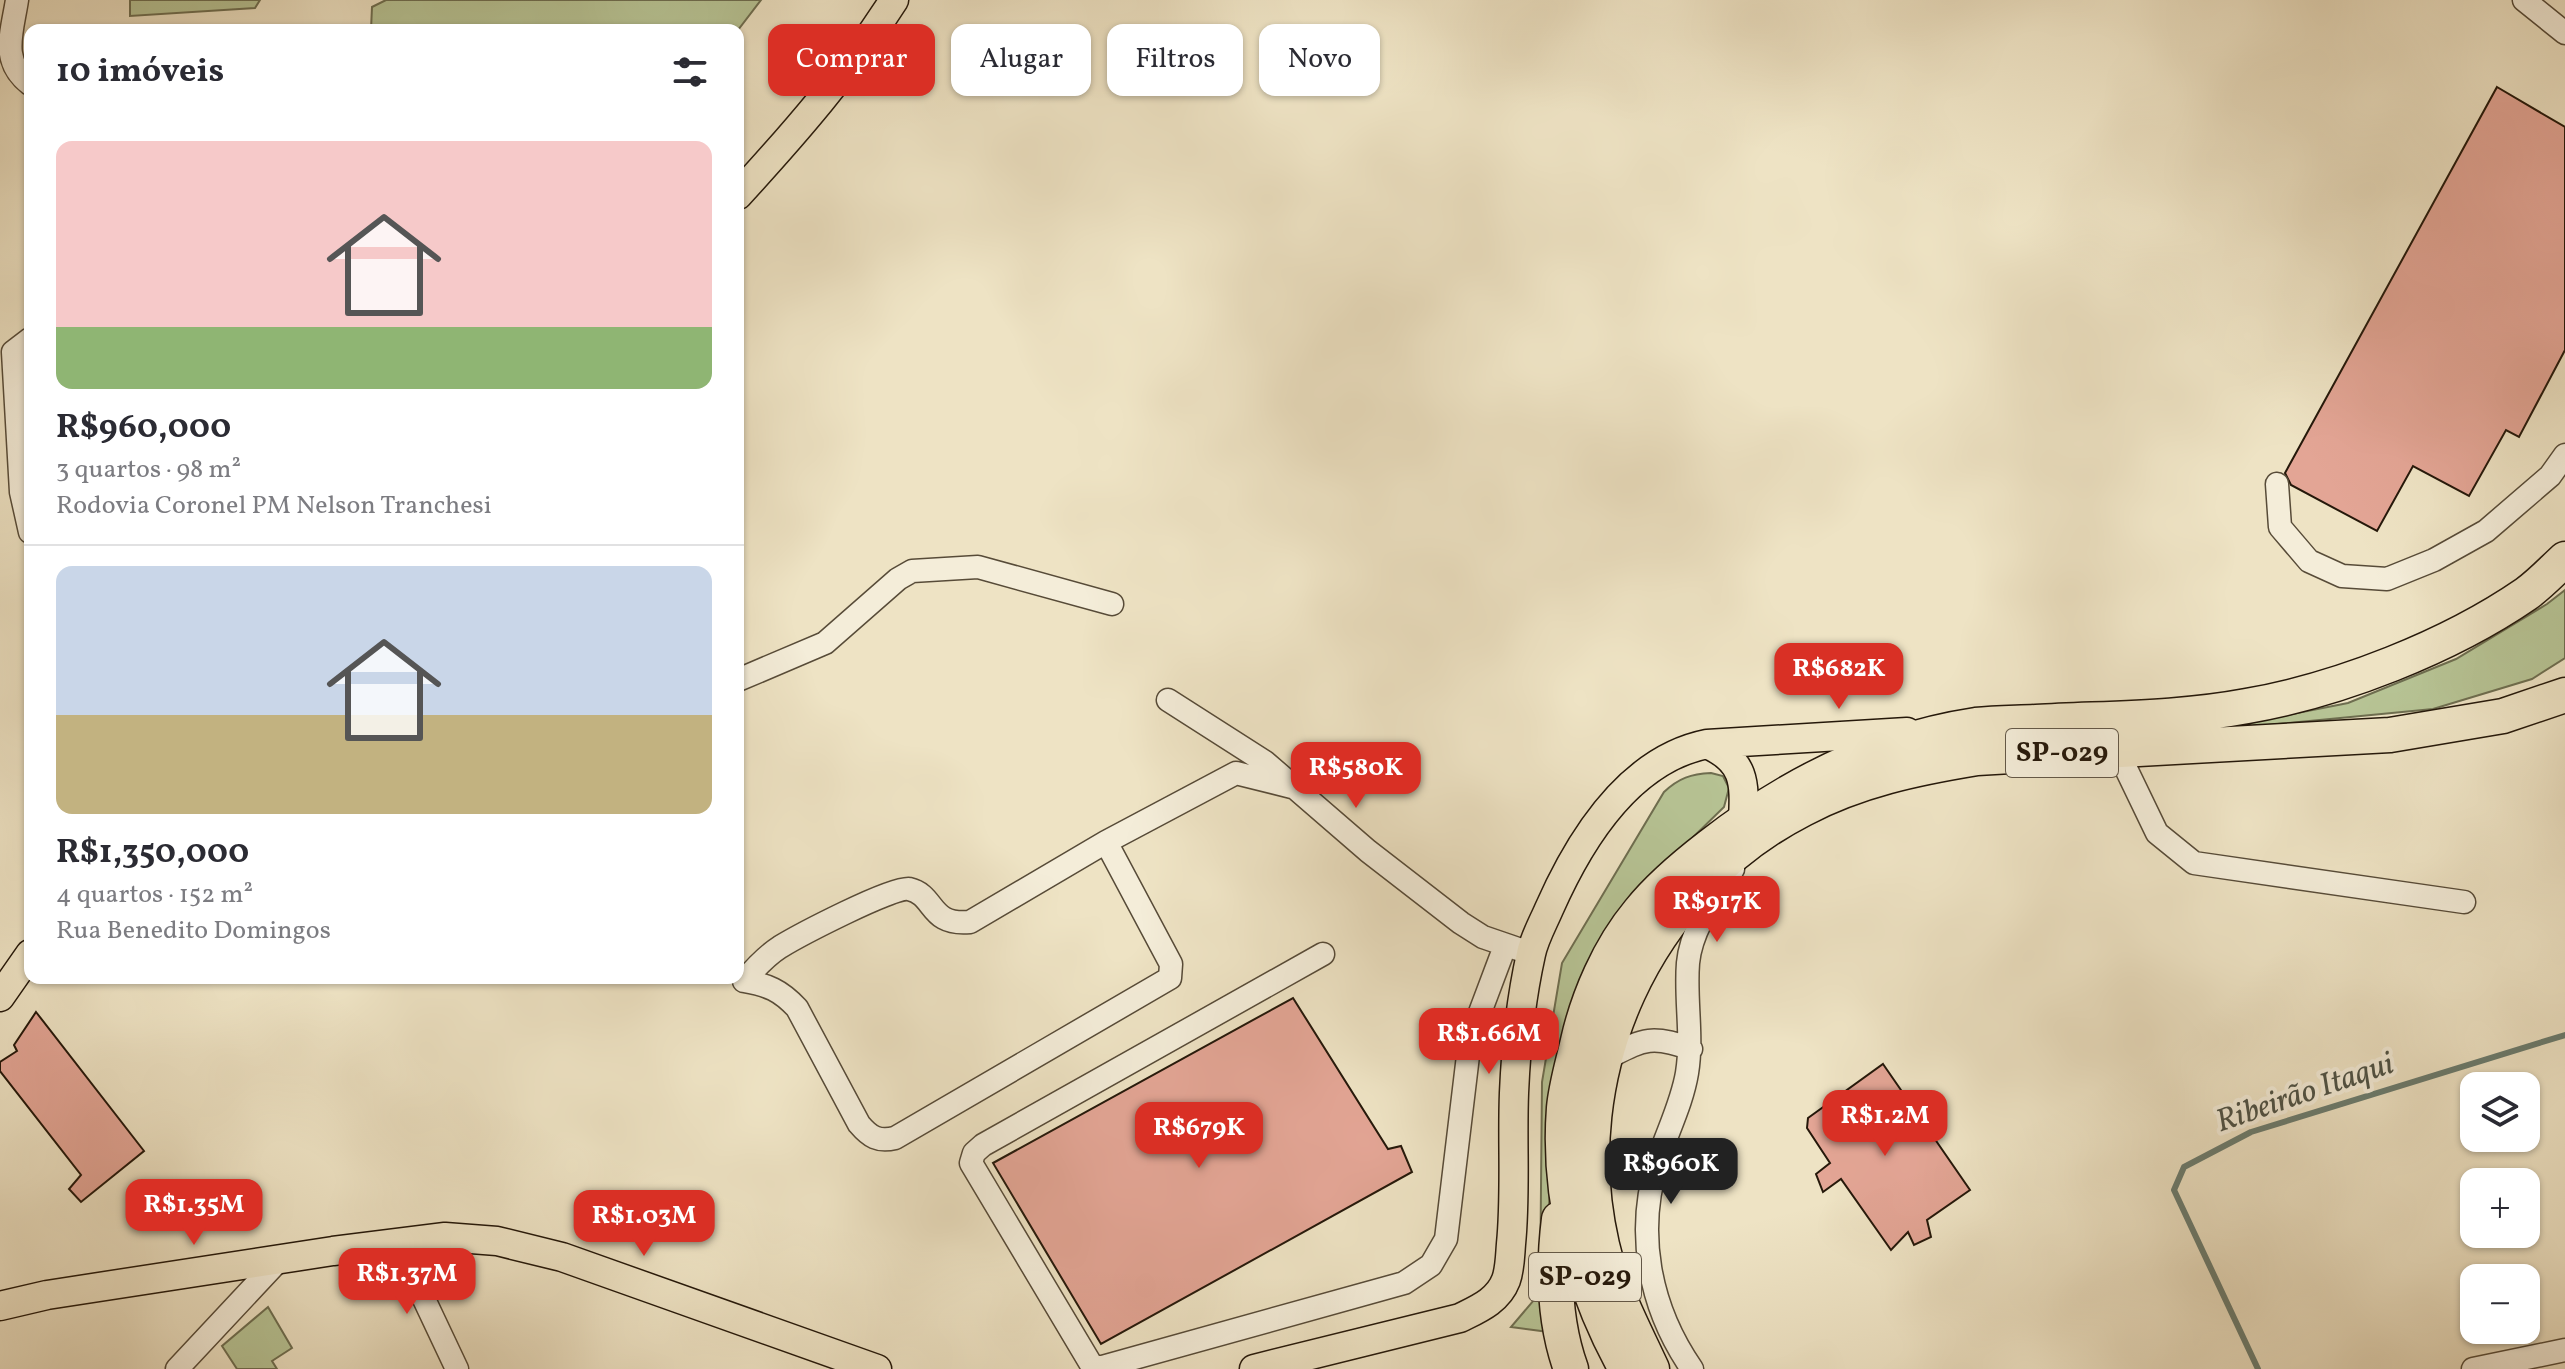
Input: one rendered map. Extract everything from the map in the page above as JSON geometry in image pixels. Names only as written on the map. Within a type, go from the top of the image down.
[{"type":"highway","name":"SP-029","points":[[2530,592],[2565,559]]},
{"type":"highway","name":"SP-029","points":[[1652,1369],[1617,1296],[1602,1245],[1594,1198],[1594,1127],[1603,1060],[1621,1003],[1648,952],[1747,831],[1806,782],[1859,757],[1976,725],[2244,707],[2293,697],[2358,677],[2437,643],[2499,611],[2565,571]]},
{"type":"highway","name":"SP-029","points":[[2503,716],[2565,676]]},
{"type":"highway","name":"SP-029","points":[[1626,1369],[1605,1331],[1580,1265],[1565,1179],[1564,1107],[1586,1007],[1637,914],[1677,872],[1747,831],[1857,785],[1911,769],[1977,758],[2390,735],[2503,716],[2565,695]]},
{"type":"highway","points":[[1565,1179],[1559,1224],[1556,1298],[1571,1369]]},
{"type":"main road","points":[[744,188],[793,135],[866,44],[894,0]]},
{"type":"main road","points":[[1254,1369],[1460,1318],[1484,1306],[1501,1290],[1509,1269],[1514,1219],[1512,1149],[1518,948],[1594,826],[1643,775],[1686,748],[1707,744],[1864,736],[1976,725]]},
{"type":"main road","points":[[1707,744],[1724,752],[1737,765],[1745,786],[1747,831]]},
{"type":"main road","points":[[0,997],[24,963]]},
{"type":"main road","points":[[0,1306],[47,1295],[445,1237],[497,1241],[562,1257],[877,1369]]},
{"type":"street","points":[[17,0],[10,58],[16,72],[24,79]]},
{"type":"street","points":[[2524,0],[2565,33]]},
{"type":"street","points":[[14,343],[24,505]]},
{"type":"street","points":[[2277,484],[2280,527],[2309,561],[2342,576],[2387,579],[2434,560],[2486,531],[2550,476],[2565,455]]},
{"type":"street","points":[[744,677],[825,643],[898,579],[912,571],[978,567],[1112,604]]},
{"type":"street","points":[[1168,700],[1265,762],[1368,851],[1461,923],[1518,948],[1470,1039],[1446,1239],[1431,1265],[1404,1283],[1102,1367],[1092,1366],[971,1163],[974,1153],[983,1145],[1323,954]]},
{"type":"street","points":[[2117,750],[2157,833],[2194,863],[2464,902]]},
{"type":"street","points":[[1106,842],[1171,964],[1170,978],[895,1138],[885,1141],[873,1139],[859,1124],[797,1008],[774,987],[744,981],[759,963],[780,947],[880,896],[906,888],[920,893],[935,913],[955,923],[970,922],[1106,842],[1236,773],[1296,788]]},
{"type":"street","points":[[1692,1369],[1676,1345],[1655,1297],[1647,1237],[1649,1198],[1658,1162],[1684,1090],[1691,1049],[1688,960],[1708,908],[1747,831]]},
{"type":"street","points":[[1603,1060],[1636,1043],[1654,1038],[1691,1049]]},
{"type":"street","points":[[398,1244],[457,1369]]},
{"type":"street","points":[[177,1369],[278,1261]]},
{"type":"street","points":[[2473,1369],[2565,1350]]},
{"type":"green space","points":[[130,0],[260,0],[255,8],[130,16]]},
{"type":"green space","points":[[386,0],[761,0],[743,24],[371,24],[372,7]]},
{"type":"green space","points":[[2565,590],[2565,658],[2532,679],[2433,709],[2207,731],[2348,703],[2456,659]]},
{"type":"green space","points":[[1711,773],[1723,776],[1729,788],[1724,807],[1643,886],[1556,1080],[1549,1205],[1549,1332],[1511,1327],[1540,1293],[1542,1082],[1562,963],[1664,792],[1686,778]]},
{"type":"green space","points":[[268,1307],[292,1348],[272,1361],[277,1369],[237,1369],[222,1346]]},
{"type":"building","points":[[2497,87],[2565,127],[2565,350],[2519,437],[2506,430],[2469,496],[2413,466],[2377,531],[2291,485],[2285,473]]},
{"type":"building","points":[[1293,998],[1388,1149],[1401,1146],[1412,1172],[1101,1344],[993,1163]]},
{"type":"building","points":[[36,1012],[144,1151],[81,1202],[69,1189],[81,1175],[0,1071],[0,1062],[17,1051],[14,1045]]},
{"type":"building","points":[[1883,1064],[1970,1190],[1927,1220],[1931,1237],[1914,1245],[1908,1232],[1891,1250],[1841,1179],[1823,1192],[1816,1174],[1830,1163],[1807,1128],[1808,1118]]},
{"type":"waterway","name":"Ribeirão Itaqui","points":[[2258,1369],[2174,1190],[2184,1167],[2251,1132],[2565,1035]]}]
